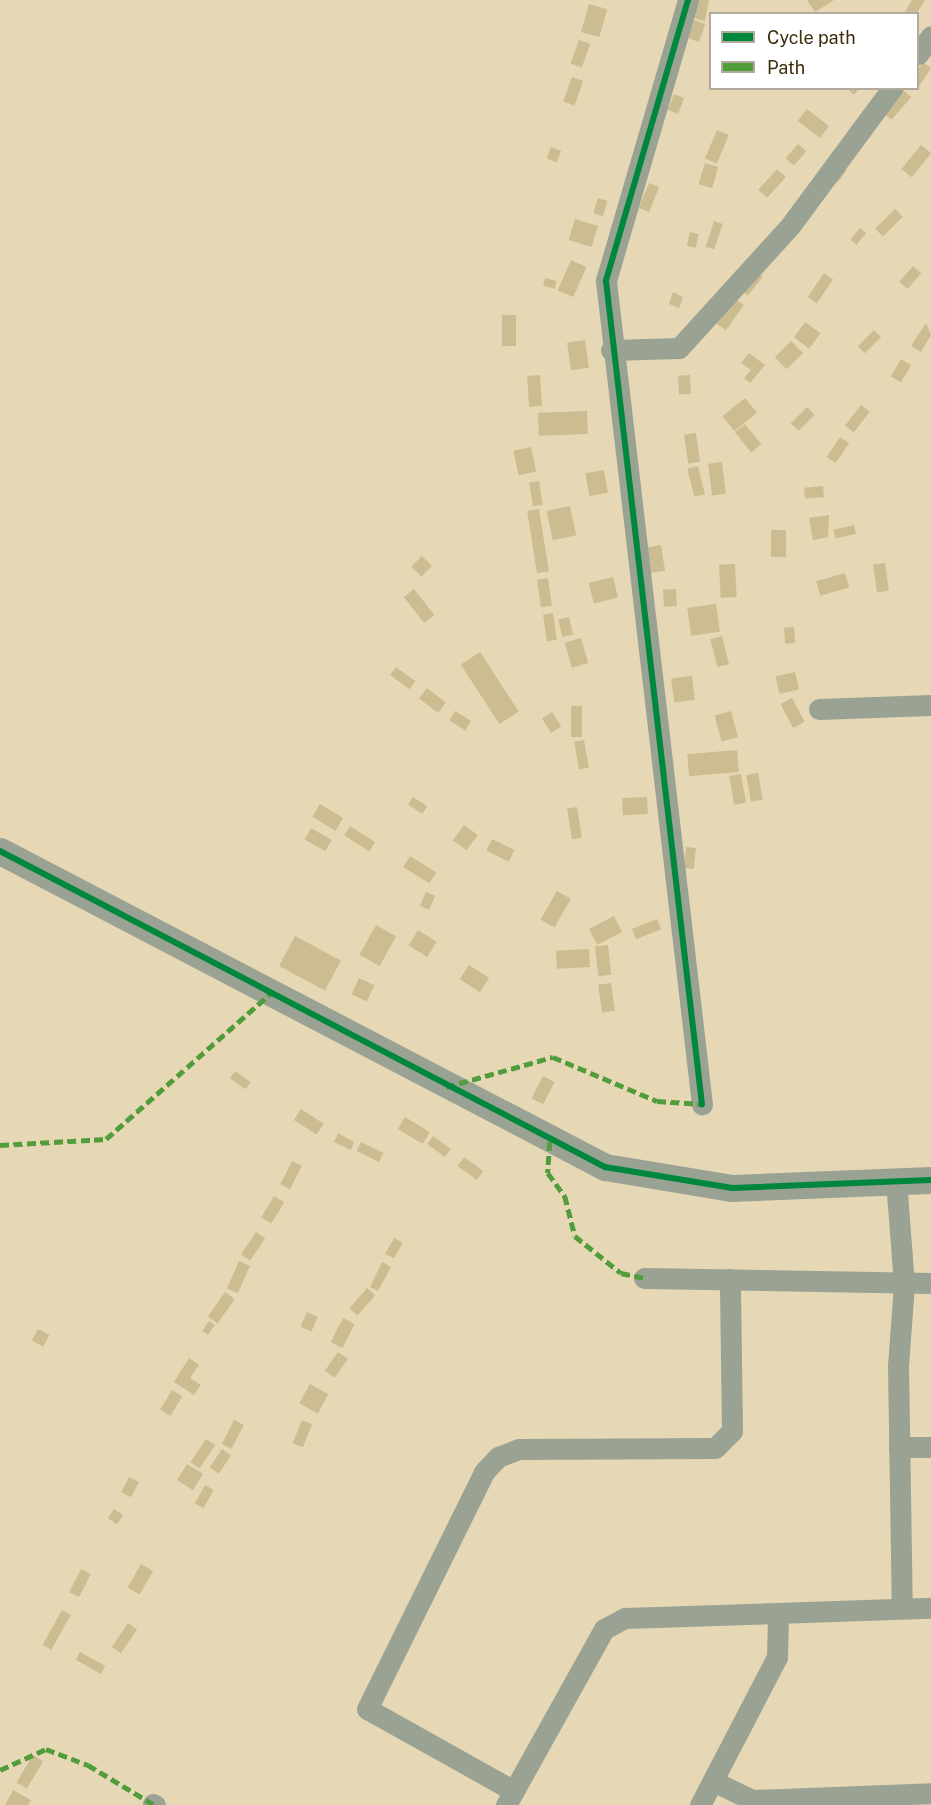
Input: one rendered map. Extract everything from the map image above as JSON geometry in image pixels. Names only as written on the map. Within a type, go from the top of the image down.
[{"type":"street","points":[[688,0],[606,282],[611,350],[702,1104]]},
{"type":"street","points":[[919,53],[931,36]]},
{"type":"street","points":[[611,350],[679,348],[790,226],[891,90]]},
{"type":"street","points":[[819,709],[931,705]]},
{"type":"street","points":[[0,850],[605,1167],[732,1188],[880,1186],[896,1180],[931,1180]]},
{"type":"street","points":[[896,1180],[904,1284],[899,1447],[902,1607]]},
{"type":"street","points":[[644,1278],[931,1283]]},
{"type":"street","points":[[730,1280],[732,1431],[715,1448],[519,1449],[498,1457],[484,1472],[367,1709],[509,1798],[604,1629],[625,1618],[778,1615],[902,1607],[931,1608]]},
{"type":"street","points":[[899,1447],[931,1447]]},
{"type":"street","points":[[700,1805],[715,1782],[777,1656],[778,1615]]},
{"type":"street","points":[[715,1782],[752,1800],[931,1793]]},
{"type":"building","points":[[697,0],[709,0],[705,21],[693,18]]},
{"type":"building","points":[[807,0],[834,0],[815,12]]},
{"type":"building","points":[[912,0],[925,0],[917,12],[905,12]]},
{"type":"building","points":[[589,4],[607,9],[599,37],[581,32]]},
{"type":"building","points":[[694,20],[705,24],[699,42],[688,38]]},
{"type":"building","points":[[579,40],[590,44],[582,68],[570,63]]},
{"type":"building","points":[[923,62],[931,68],[919,86],[919,68]]},
{"type":"building","points":[[572,77],[583,81],[574,106],[563,101]]},
{"type":"building","points":[[849,90],[858,90],[854,95]]},
{"type":"building","points":[[903,90],[911,97],[892,120],[883,113]]},
{"type":"building","points":[[674,94],[684,98],[678,114],[668,110]]},
{"type":"building","points":[[807,109],[829,126],[820,138],[798,121]]},
{"type":"building","points":[[717,130],[729,135],[717,164],[705,159]]},
{"type":"building","points":[[798,144],[806,151],[794,166],[786,158]]},
{"type":"building","points":[[921,145],[931,153],[912,177],[901,169]]},
{"type":"building","points":[[551,147],[561,151],[557,162],[547,158]]},
{"type":"building","points":[[705,163],[718,167],[712,188],[699,184]]},
{"type":"building","points":[[839,164],[847,170],[837,184],[829,178]]},
{"type":"building","points":[[777,169],[786,177],[767,198],[758,190]]},
{"type":"building","points":[[649,183],[659,187],[649,212],[639,208]]},
{"type":"building","points":[[598,198],[608,201],[603,216],[593,213]]},
{"type":"building","points":[[895,209],[903,217],[883,237],[875,229]]},
{"type":"building","points":[[575,219],[598,226],[592,247],[569,240]]},
{"type":"building","points":[[714,221],[723,224],[714,249],[706,247]]},
{"type":"building","points":[[860,228],[866,233],[856,245],[850,239]]},
{"type":"building","points":[[690,232],[699,234],[696,248],[687,246]]},
{"type":"building","points":[[571,260],[587,267],[573,297],[558,290]]},
{"type":"building","points":[[913,266],[921,273],[908,289],[899,282]]},
{"type":"building","points":[[754,270],[763,277],[748,296],[739,289]]},
{"type":"building","points":[[824,273],[833,279],[817,303],[808,297]]},
{"type":"building","points":[[545,278],[557,281],[555,289],[543,286]]},
{"type":"building","points":[[673,292],[683,297],[679,308],[669,304]]},
{"type":"building","points":[[734,298],[744,305],[726,330],[716,323]]},
{"type":"building","points":[[502,315],[516,315],[516,346],[502,346]]},
{"type":"building","points":[[805,322],[820,333],[809,349],[794,337]]},
{"type":"building","points":[[926,323],[931,335],[921,352],[911,346]]},
{"type":"building","points":[[874,330],[881,337],[865,353],[858,346]]},
{"type":"building","points":[[585,340],[589,368],[571,370],[567,343]]},
{"type":"building","points":[[791,341],[803,353],[787,369],[775,357]]},
{"type":"building","points":[[749,353],[765,365],[750,383],[744,378],[751,370],[741,363]]},
{"type":"building","points":[[901,359],[911,365],[901,382],[891,376]]},
{"type":"building","points":[[540,375],[542,406],[529,407],[527,376]]},
{"type":"building","points":[[690,375],[691,394],[679,395],[678,376]]},
{"type":"building","points":[[745,398],[757,413],[734,431],[722,416]]},
{"type":"building","points":[[861,405],[870,412],[854,432],[845,425]]},
{"type":"building","points":[[807,407],[815,415],[799,431],[791,423]]},
{"type":"building","points":[[587,411],[588,434],[539,436],[538,413]]},
{"type":"building","points":[[745,424],[761,444],[751,452],[735,432]]},
{"type":"building","points":[[696,433],[700,462],[688,463],[684,435]]},
{"type":"building","points":[[840,437],[849,443],[836,463],[827,457]]},
{"type":"building","points":[[531,447],[536,471],[519,475],[513,451]]},
{"type":"building","points":[[722,462],[726,494],[712,495],[708,464]]},
{"type":"building","points":[[698,466],[705,494],[694,497],[687,469]]},
{"type":"building","points":[[604,470],[608,493],[589,496],[585,473]]},
{"type":"building","points":[[539,481],[543,505],[533,506],[529,483]]},
{"type":"building","points":[[823,486],[824,497],[805,499],[804,488]]},
{"type":"building","points":[[570,506],[576,535],[553,540],[547,511]]},
{"type":"building","points":[[539,509],[549,571],[537,573],[527,511]]},
{"type":"building","points":[[829,515],[828,537],[813,540],[809,518]]},
{"type":"building","points":[[854,525],[856,534],[836,538],[834,530]]},
{"type":"building","points":[[771,530],[786,530],[786,557],[771,557]]},
{"type":"building","points":[[661,545],[665,571],[651,573],[647,547]]},
{"type":"building","points":[[422,556],[432,566],[421,577],[411,567]]},
{"type":"building","points":[[885,563],[889,591],[877,592],[873,565]]},
{"type":"building","points":[[735,564],[737,597],[721,598],[719,565]]},
{"type":"building","points":[[845,573],[849,587],[820,596],[816,581]]},
{"type":"building","points":[[613,577],[618,597],[594,603],[589,583]]},
{"type":"building","points":[[548,578],[552,606],[541,607],[537,580]]},
{"type":"building","points":[[414,589],[434,615],[424,623],[404,597]]},
{"type":"building","points":[[676,589],[677,606],[664,607],[663,590]]},
{"type":"building","points":[[716,604],[720,632],[691,636],[687,608]]},
{"type":"building","points":[[553,613],[557,640],[547,641],[543,614]]},
{"type":"building","points":[[569,617],[573,635],[562,637],[558,619]]},
{"type":"building","points":[[794,627],[795,643],[785,644],[784,628]]},
{"type":"building","points":[[722,636],[729,664],[717,667],[710,639]]},
{"type":"building","points":[[581,638],[588,663],[572,668],[565,643]]},
{"type":"building","points":[[480,652],[519,712],[499,724],[461,665]]},
{"type":"building","points":[[396,667],[415,681],[410,689],[390,675]]},
{"type":"building","points":[[795,672],[799,690],[780,694],[776,676]]},
{"type":"building","points":[[692,676],[695,700],[674,702],[671,679]]},
{"type":"building","points":[[427,688],[446,703],[438,713],[419,698]]},
{"type":"building","points":[[792,698],[805,722],[793,728],[781,704]]},
{"type":"building","points":[[571,706],[582,706],[582,737],[571,737]]},
{"type":"building","points":[[455,711],[471,721],[465,730],[449,720]]},
{"type":"building","points":[[731,711],[738,737],[722,741],[715,715]]},
{"type":"building","points":[[552,712],[561,726],[551,733],[542,719]]},
{"type":"building","points":[[584,740],[589,768],[579,769],[574,742]]},
{"type":"building","points":[[737,750],[739,772],[689,776],[687,754]]},
{"type":"building","points":[[758,773],[763,800],[751,802],[746,775]]},
{"type":"building","points":[[741,774],[746,803],[734,805],[729,776]]},
{"type":"building","points":[[413,797],[427,806],[422,814],[408,805]]},
{"type":"building","points":[[647,797],[648,814],[623,815],[622,798]]},
{"type":"building","points":[[320,804],[343,818],[335,831],[312,817]]},
{"type":"building","points":[[577,807],[582,838],[572,839],[567,809]]},
{"type":"building","points":[[464,825],[478,835],[467,850],[453,840]]},
{"type":"building","points":[[350,826],[375,842],[369,852],[344,835]]},
{"type":"building","points":[[311,828],[332,840],[325,851],[304,839]]},
{"type":"building","points":[[492,839],[514,850],[509,862],[486,851]]},
{"type":"building","points":[[686,847],[696,848],[694,869],[684,868]]},
{"type":"building","points":[[410,856],[436,872],[429,883],[403,867]]},
{"type":"building","points":[[557,891],[571,899],[554,928],[540,920]]},
{"type":"building","points":[[426,892],[435,896],[429,910],[420,906]]},
{"type":"building","points":[[614,916],[622,932],[597,945],[589,929]]},
{"type":"building","points":[[657,919],[661,929],[636,939],[632,929]]},
{"type":"building","points":[[376,925],[396,936],[380,966],[360,955]]},
{"type":"building","points":[[418,930],[437,942],[427,957],[408,945]]},
{"type":"building","points":[[295,936],[341,960],[325,990],[279,966]]},
{"type":"building","points":[[608,945],[611,975],[598,976],[595,946]]},
{"type":"building","points":[[589,949],[590,967],[557,969],[556,951]]},
{"type":"building","points":[[469,965],[489,978],[480,992],[460,979]]},
{"type":"building","points":[[359,978],[374,985],[367,1001],[351,994]]},
{"type":"building","points":[[611,983],[615,1011],[602,1013],[598,985]]},
{"type":"building","points":[[235,1071],[251,1082],[245,1089],[230,1078]]},
{"type":"building","points":[[543,1076],[555,1082],[543,1104],[532,1098]]},
{"type":"building","points":[[301,1109],[324,1124],[317,1135],[294,1120]]},
{"type":"building","points":[[405,1117],[430,1132],[423,1144],[398,1129]]},
{"type":"building","points":[[338,1133],[354,1142],[351,1150],[334,1142]]},
{"type":"building","points":[[433,1136],[451,1149],[445,1157],[427,1144]]},
{"type":"building","points":[[361,1142],[383,1153],[379,1162],[357,1151]]},
{"type":"building","points":[[464,1157],[483,1171],[477,1180],[458,1166]]},
{"type":"building","points":[[292,1161],[302,1166],[290,1189],[280,1184]]},
{"type":"building","points":[[274,1196],[284,1202],[271,1224],[261,1217]]},
{"type":"building","points":[[256,1232],[265,1238],[250,1261],[241,1254]]},
{"type":"building","points":[[394,1238],[403,1243],[394,1259],[385,1254]]},
{"type":"building","points":[[239,1261],[250,1266],[238,1293],[227,1288]]},
{"type":"building","points":[[382,1262],[391,1267],[378,1291],[370,1287]]},
{"type":"building","points":[[367,1288],[375,1295],[358,1316],[349,1308]]},
{"type":"building","points":[[225,1292],[235,1299],[218,1323],[208,1317]]},
{"type":"building","points":[[307,1312],[318,1317],[311,1331],[300,1327]]},
{"type":"building","points":[[343,1318],[355,1324],[342,1348],[331,1342]]},
{"type":"building","points":[[209,1321],[215,1325],[208,1335],[202,1331]]},
{"type":"building","points":[[38,1329],[49,1335],[43,1347],[32,1340]]},
{"type":"building","points":[[338,1352],[348,1359],[335,1378],[325,1371]]},
{"type":"building","points":[[189,1358],[199,1365],[190,1378],[201,1385],[194,1395],[174,1382]]},
{"type":"building","points":[[310,1384],[328,1394],[318,1413],[299,1403]]},
{"type":"building","points":[[172,1390],[182,1396],[170,1416],[160,1410]]},
{"type":"building","points":[[234,1420],[244,1425],[232,1449],[222,1444]]},
{"type":"building","points":[[302,1420],[312,1424],[303,1447],[293,1443]]},
{"type":"building","points":[[206,1439],[215,1445],[199,1468],[190,1462]]},
{"type":"building","points":[[222,1449],[231,1455],[219,1473],[210,1467]]},
{"type":"building","points":[[187,1464],[203,1474],[193,1490],[177,1480]]},
{"type":"building","points":[[129,1477],[139,1482],[131,1497],[121,1492]]},
{"type":"building","points":[[205,1485],[214,1490],[204,1508],[195,1503]]},
{"type":"building","points":[[114,1509],[123,1515],[117,1524],[108,1518]]},
{"type":"building","points":[[141,1564],[153,1571],[140,1594],[128,1587]]},
{"type":"building","points":[[81,1569],[91,1574],[79,1597],[69,1592]]},
{"type":"building","points":[[62,1610],[71,1615],[51,1650],[43,1645]]},
{"type":"building","points":[[128,1623],[137,1629],[121,1653],[112,1647]]},
{"type":"building","points":[[80,1652],[105,1666],[101,1674],[76,1660]]},
{"type":"building","points":[[33,1755],[43,1761],[27,1789],[17,1782]]},
{"type":"building","points":[[13,1790],[31,1800],[28,1805],[5,1805]]},
{"type":"marked path","points":[[0,1145],[106,1139],[273,991]]},
{"type":"marked path","points":[[446,1087],[553,1057],[657,1101],[702,1104]]},
{"type":"marked path","points":[[550,1142],[548,1173],[565,1196],[575,1236],[621,1273],[644,1278]]},
{"type":"marked path","points":[[0,1770],[46,1749],[88,1765],[153,1804]]},
{"type":"cycle path","points":[[688,0],[606,281],[702,1104]]},
{"type":"cycle path","points":[[0,851],[605,1167],[732,1188],[931,1180]]}]
